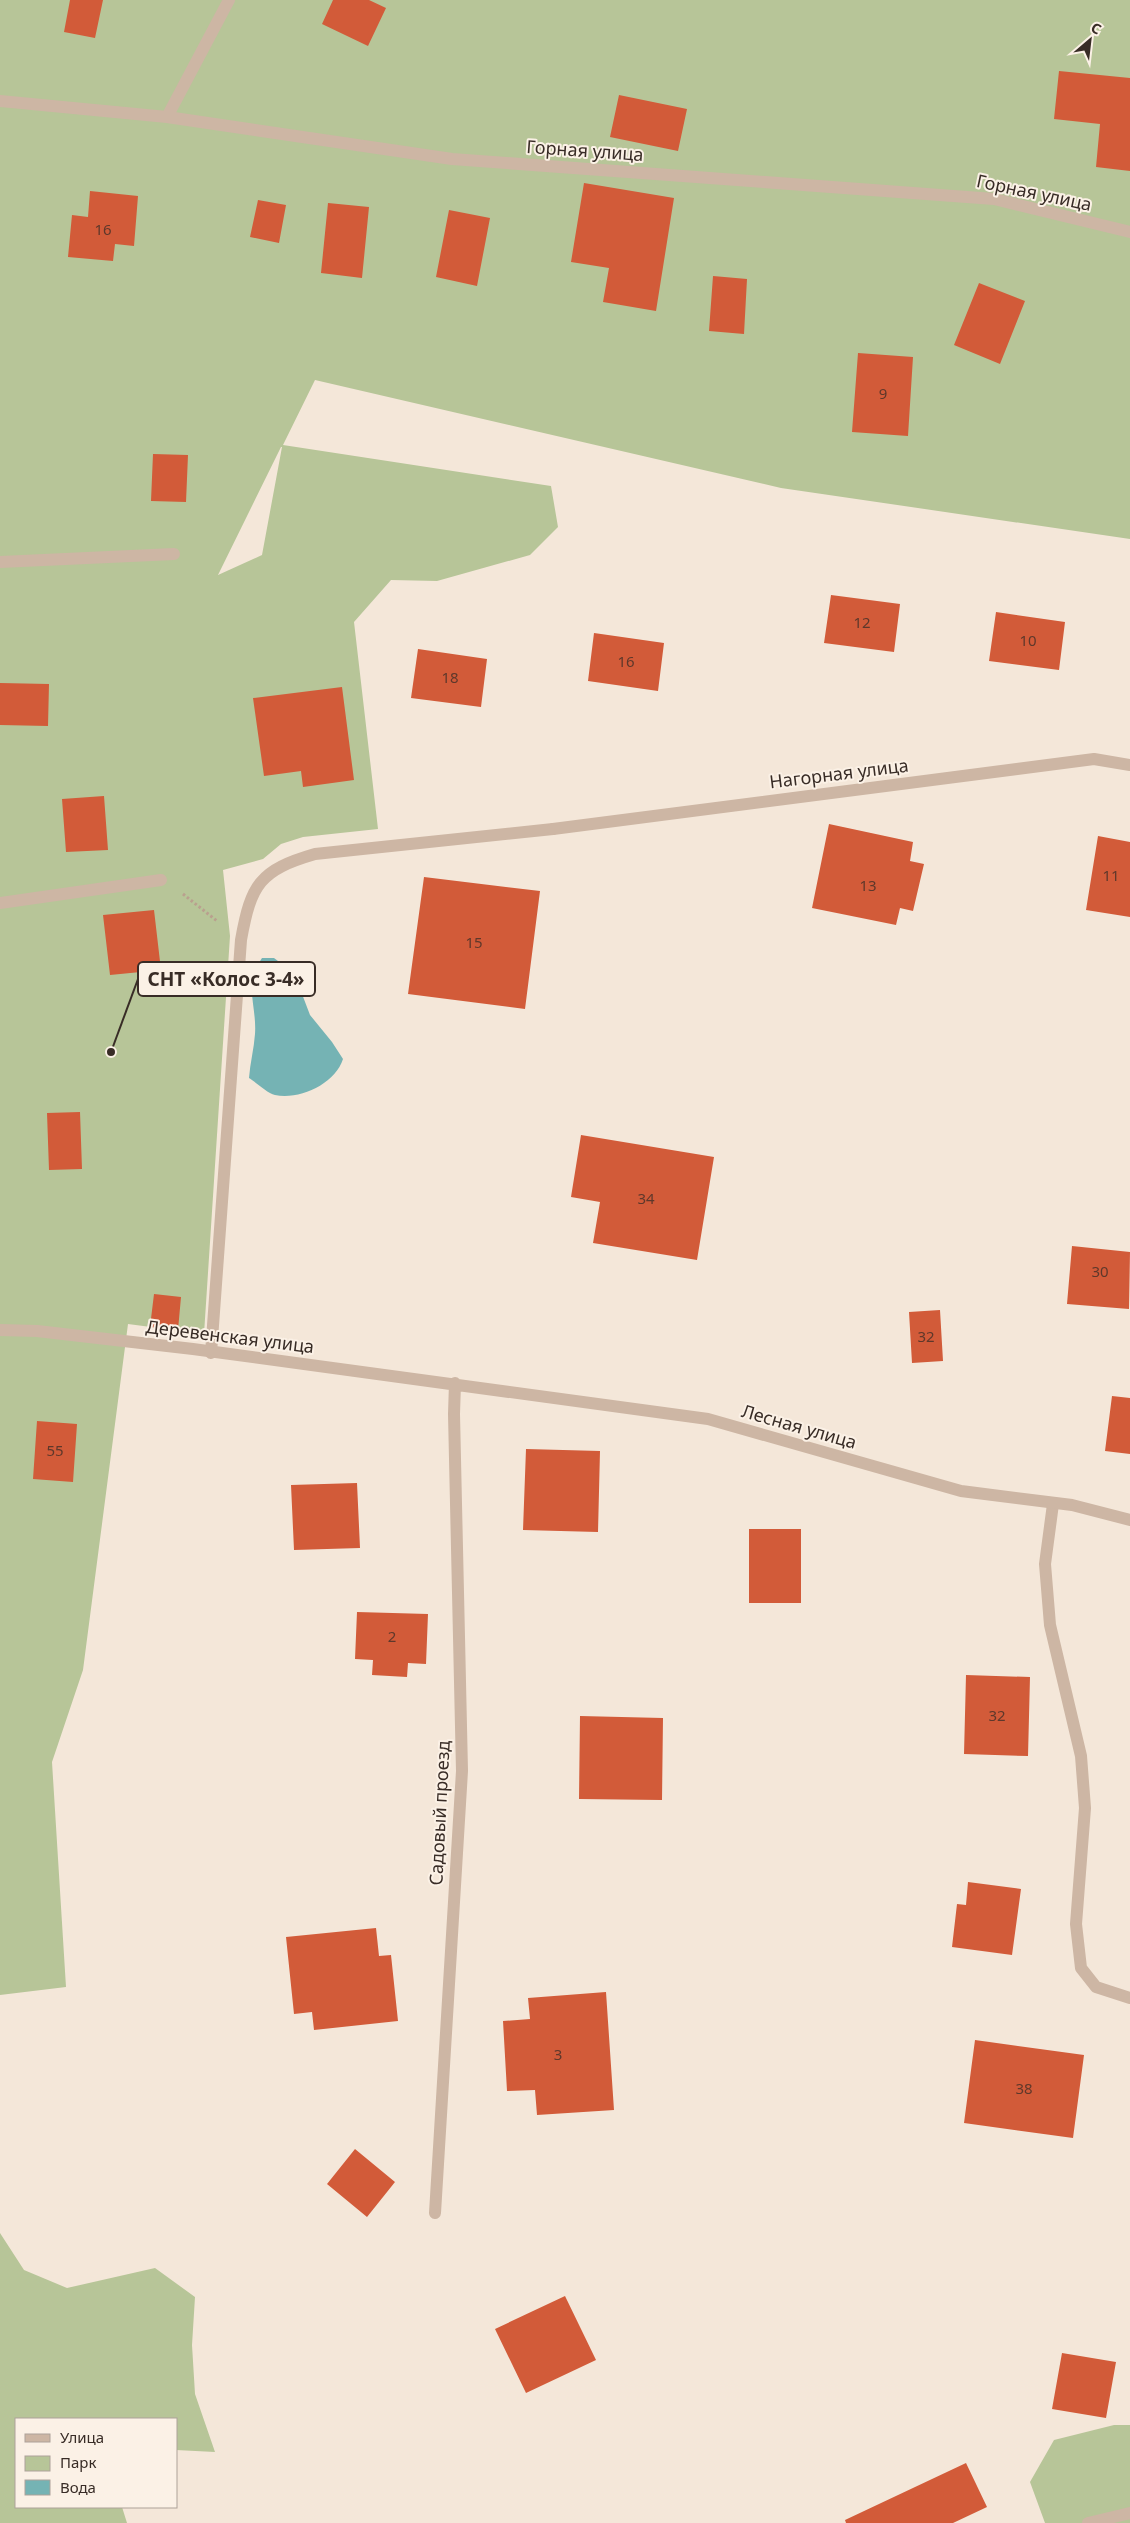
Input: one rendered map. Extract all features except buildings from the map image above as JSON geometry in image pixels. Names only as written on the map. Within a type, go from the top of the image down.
[{"type":"street","points":[[167,117],[229,0]]},
{"type":"street","name":"Горная улица","points":[[0,101],[167,117],[452,159],[994,199],[1130,232]]},
{"type":"street","points":[[0,562],[174,554]]},
{"type":"street","name":"Нагорная улица","points":[[211,1353],[241,940],[249,901],[270,872],[285,863],[314,854],[553,829],[1094,759],[1130,765]]},
{"type":"street","points":[[0,903],[162,880]]},
{"type":"street","name":"Деревенская улица","points":[[0,1330],[37,1331],[455,1383]]},
{"type":"street","name":"Садовый проезд","points":[[435,2213],[462,1771],[454,1414],[455,1383]]},
{"type":"street","name":"Лесная улица","points":[[455,1383],[708,1419],[961,1491],[1072,1505],[1130,1520]]},
{"type":"street","points":[[1053,1504],[1045,1564],[1050,1625],[1081,1756],[1085,1808],[1076,1924],[1081,1968],[1096,1987],[1130,1998]]},
{"type":"street","points":[[1088,2523],[1130,2513]]},
{"type":"path","points":[[162,880],[185,895],[218,922],[245,920]]},
{"type":"green space","points":[[0,0],[1130,0],[1130,539],[781,488],[315,380],[283,445],[551,486],[558,527],[530,555],[437,581],[391,580],[354,622],[378,829],[303,837],[281,844],[263,859],[223,870],[230,936],[204,1334],[128,1324],[83,1670],[52,1762],[66,1987],[0,1995]],"holes":[[[282,447],[262,555],[218,575]]]},
{"type":"green space","points":[[0,2233],[24,2270],[67,2288],[155,2268],[195,2297],[192,2345],[195,2394],[215,2452],[178,2450],[178,2418],[15,2418],[15,2508],[122,2508],[127,2523],[0,2523]]},
{"type":"green space","points":[[1114,2425],[1130,2425],[1130,2523],[1045,2523],[1030,2482],[1054,2440]]},
{"type":"water","points":[[262,958],[274,958],[294,973],[310,1015],[343,1059],[333,1076],[325,1083],[295,1095],[275,1095],[249,1078],[255,1034],[252,986],[256,968]]},
{"type":"place","name":"СНТ «Колос 3-4»","points":[[111,1052]]}]
